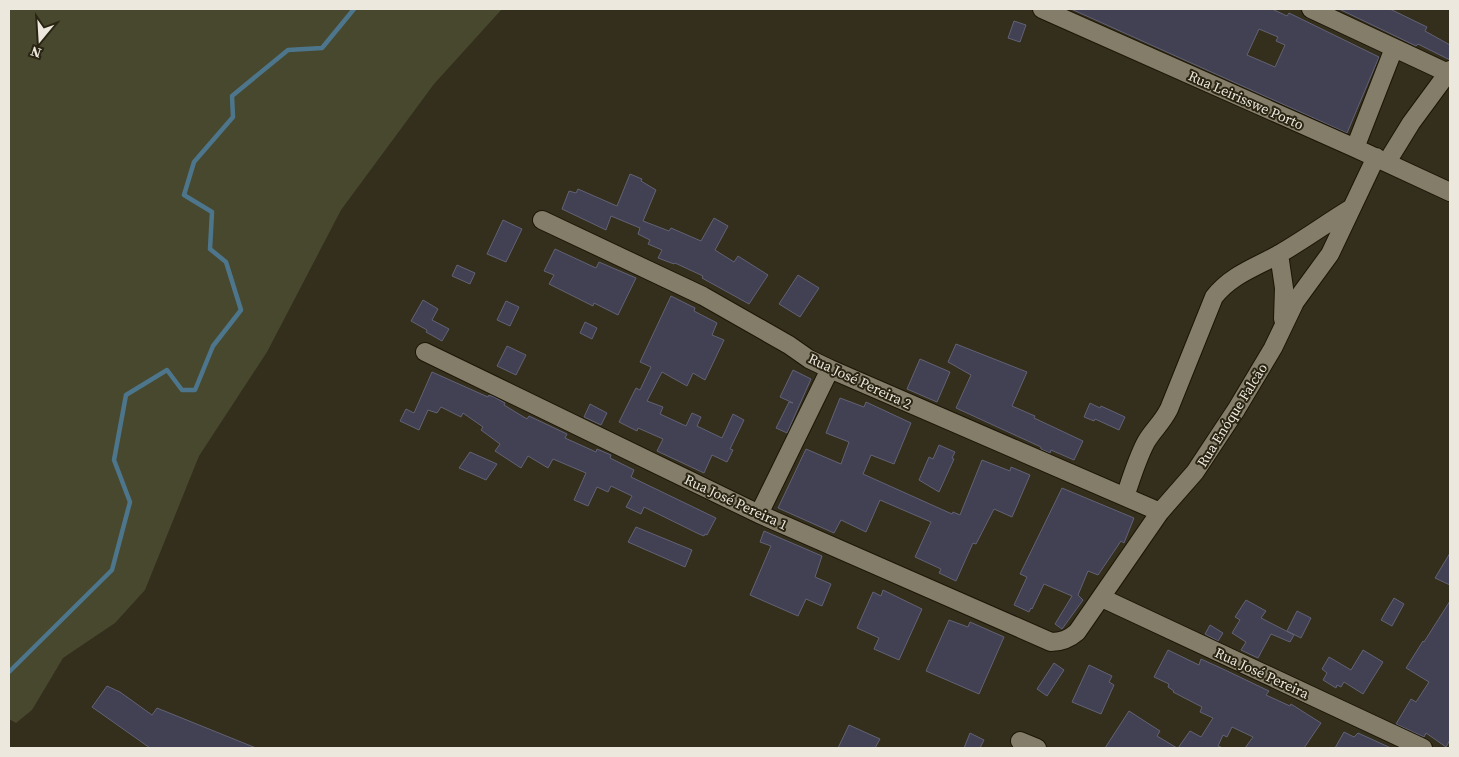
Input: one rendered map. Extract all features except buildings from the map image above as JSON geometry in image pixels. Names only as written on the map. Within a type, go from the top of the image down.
[{"type":"street","name":"Rua Leirisswe Porto","points":[[1042,9],[1450,192]]},
{"type":"street","points":[[1311,9],[1394,48],[1449,71]]},
{"type":"street","points":[[1355,148],[1394,48]]},
{"type":"street","name":"Rua Enóque Falcão","points":[[1051,642],[1060,642],[1070,638],[1077,632],[1160,512],[1195,472],[1259,372],[1301,293],[1321,269],[1330,254],[1350,209],[1381,160],[1411,124],[1449,71]]},
{"type":"street","points":[[1125,497],[1136,464],[1147,441],[1162,422],[1169,409],[1214,297],[1222,287],[1235,277],[1278,254],[1350,209]]},
{"type":"street","name":"Rua José Pereira 2","points":[[542,220],[703,296],[789,345],[809,359],[830,369],[1160,512]]},
{"type":"street","points":[[1278,254],[1284,288],[1283,327]]},
{"type":"street","name":"Rua José Pereira 1","points":[[424,352],[759,514],[1051,642]]},
{"type":"street","points":[[759,514],[830,369]]},
{"type":"street","name":"Rua José Pereira","points":[[1102,598],[1423,748]]},
{"type":"street","points":[[1020,741],[1037,748]]},
{"type":"green space","points":[[9,9],[502,9],[434,84],[341,210],[267,352],[199,456],[145,590],[115,623],[63,658],[32,710],[16,723],[9,719]]},
{"type":"waterway","points":[[9,672],[112,570],[130,502],[114,460],[126,395],[167,370],[182,390],[195,390],[213,346],[241,310],[226,262],[210,249],[212,212],[184,195],[194,162],[233,117],[232,96],[288,50],[322,48],[354,9]]}]
